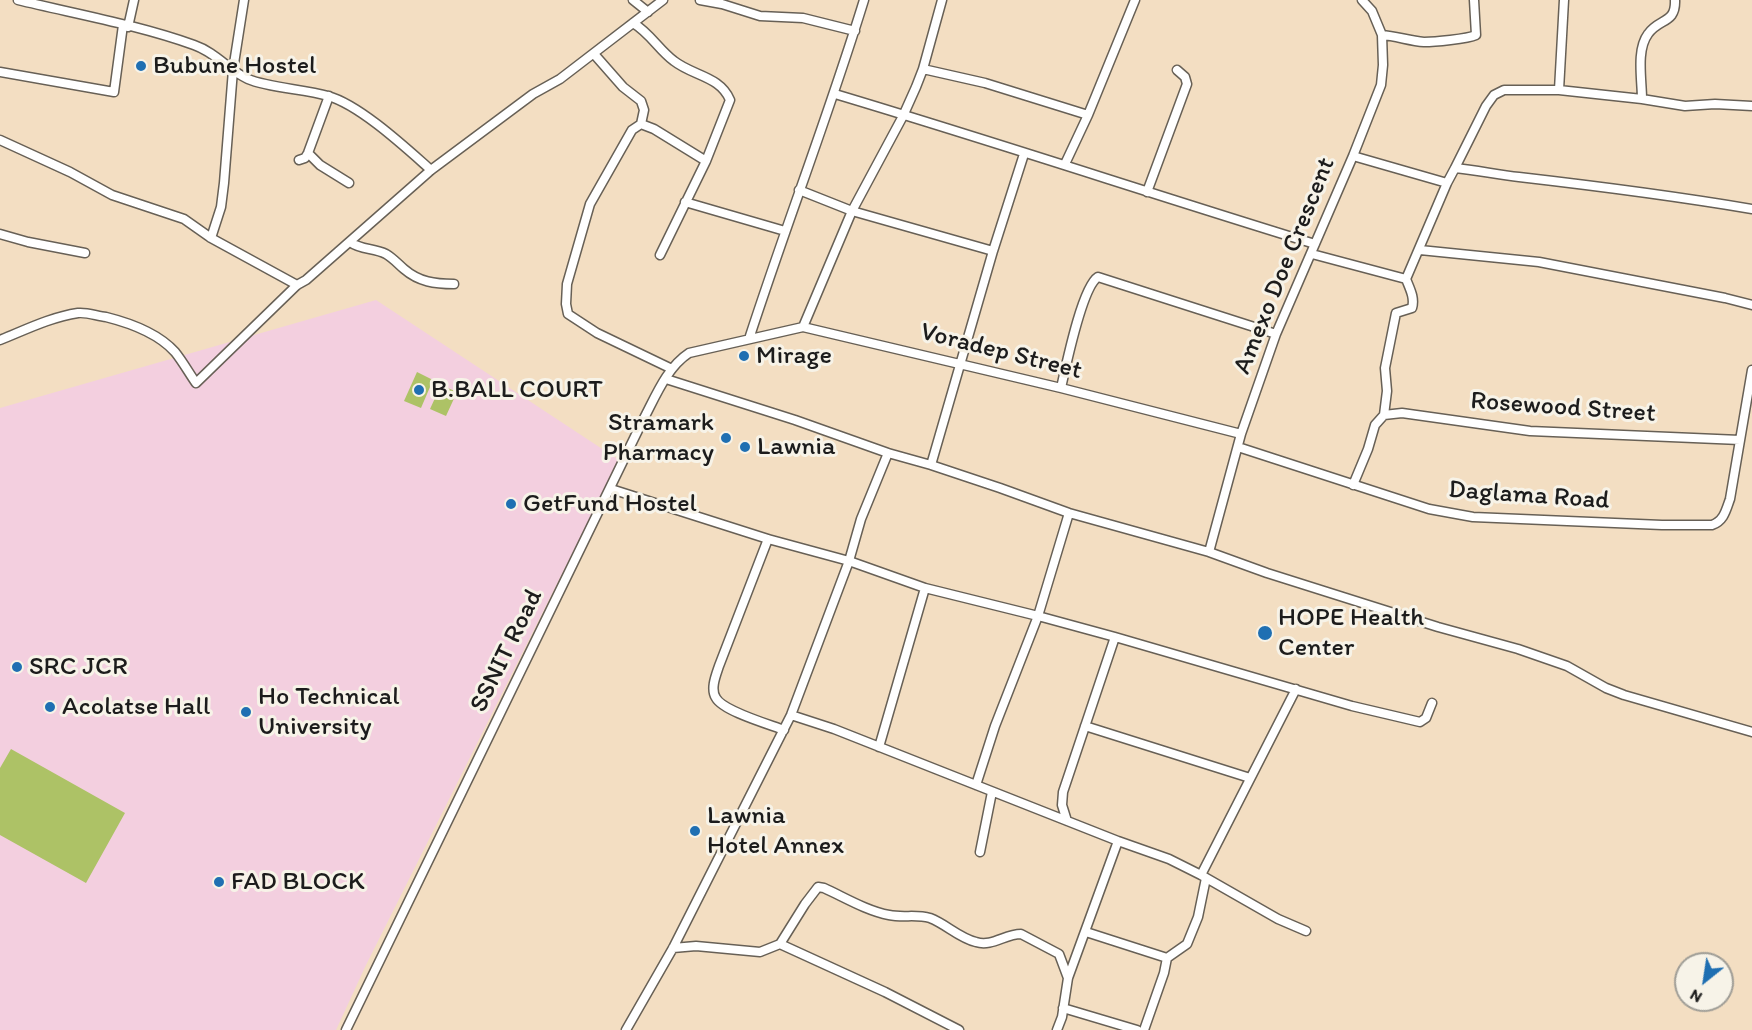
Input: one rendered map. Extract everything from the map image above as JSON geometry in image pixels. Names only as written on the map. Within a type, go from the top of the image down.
[{"type":"street","points":[[20,0],[194,45],[219,58],[250,80],[329,96],[348,105],[388,133],[431,170]]},
{"type":"street","points":[[0,72],[114,92],[125,26],[134,0]]},
{"type":"street","points":[[211,238],[221,207],[233,70],[244,0]]},
{"type":"street","points":[[633,0],[648,12]]},
{"type":"street","points":[[0,340],[43,323],[78,313],[111,318],[138,326],[174,351],[196,382],[297,285],[306,280],[431,170],[533,94],[560,80],[663,0]]},
{"type":"street","points":[[700,0],[722,4],[760,16],[803,18],[855,30]]},
{"type":"street","points":[[749,339],[784,231],[835,94],[864,0]]},
{"type":"street","points":[[803,327],[852,211],[903,116],[923,69],[942,0]]},
{"type":"street","points":[[1065,164],[1088,115],[1135,0]]},
{"type":"street","name":"Amexo Doe Crescent","points":[[1209,552],[1241,434],[1276,334],[1312,254],[1381,85],[1382,35],[1372,11],[1362,0]]},
{"type":"street","points":[[1382,35],[1426,42],[1467,39],[1476,35],[1474,0]]},
{"type":"street","points":[[1559,90],[1564,0]]},
{"type":"street","points":[[1642,99],[1641,48],[1648,34],[1672,16],[1676,10],[1675,0]]},
{"type":"street","points":[[633,23],[644,29],[674,62],[712,80],[726,91],[730,100],[706,161],[660,255]]},
{"type":"street","points":[[594,54],[623,87],[641,101],[644,110],[641,124],[632,130],[590,204],[567,284],[568,314],[597,333],[672,369]]},
{"type":"street","points":[[923,69],[985,83],[1088,115]]},
{"type":"street","points":[[1147,192],[1187,84],[1185,78],[1177,70]]},
{"type":"street","points":[[1353,485],[1376,425],[1384,415],[1387,391],[1385,368],[1396,313],[1412,308],[1414,302],[1406,279],[1447,183],[1494,94],[1504,90],[1559,90],[1685,106],[1715,104],[1752,106]]},
{"type":"street","points":[[835,94],[1316,244]]},
{"type":"street","points":[[299,160],[305,158],[308,153],[329,96]]},
{"type":"street","points":[[641,124],[654,129],[706,161]]},
{"type":"street","points":[[0,140],[70,172],[112,195],[184,219],[211,238],[297,285]]},
{"type":"street","points":[[308,153],[320,165],[349,183]]},
{"type":"street","points":[[931,465],[993,251],[1024,154]]},
{"type":"street","points":[[1353,156],[1447,183]]},
{"type":"street","points":[[1455,168],[1607,187],[1752,209]]},
{"type":"street","points":[[799,190],[852,211],[993,251]]},
{"type":"street","points":[[685,202],[784,231]]},
{"type":"street","points":[[0,234],[85,253]]},
{"type":"street","points":[[350,242],[386,254],[421,280],[432,284],[454,284]]},
{"type":"street","points":[[1420,250],[1539,262],[1752,305]]},
{"type":"street","points":[[1312,254],[1406,279]]},
{"type":"street","points":[[1061,388],[1085,300],[1092,282],[1098,277],[1276,334]]},
{"type":"street","name":"Voradep Street","points":[[749,339],[803,327],[1061,388],[1241,434]]},
{"type":"street","name":"SSNIT Road","points":[[346,1030],[666,379],[680,359],[689,352],[749,339]]},
{"type":"street","points":[[1740,440],[1752,372]]},
{"type":"street","points":[[666,379],[795,420],[888,453],[931,465],[1069,513],[1209,552],[1427,624],[1518,649],[1567,666],[1606,688],[1646,703],[1752,732]]},
{"type":"street","name":"Rosewood Street","points":[[1384,415],[1402,413],[1530,431],[1740,440]]},
{"type":"street","name":"Daglama Road","points":[[1238,447],[1429,509],[1473,517],[1705,526],[1719,523],[1725,515],[1740,440]]},
{"type":"street","points":[[626,1030],[674,948],[791,715],[849,561],[861,519],[888,453]]},
{"type":"street","points":[[610,489],[768,539],[849,561],[925,588],[1115,636],[1352,706],[1420,722],[1425,718],[1432,703]]},
{"type":"street","points":[[976,785],[995,726],[1038,616],[1069,513]]},
{"type":"street","points":[[768,539],[714,678],[714,690],[716,698],[724,706],[784,730]]},
{"type":"street","points":[[879,747],[925,588]]},
{"type":"street","points":[[1067,821],[1062,805],[1063,792],[1115,636]]},
{"type":"street","points":[[1144,1030],[1167,958],[1187,944],[1198,917],[1203,876],[1296,689]]},
{"type":"street","points":[[791,715],[834,729],[1169,859],[1278,919],[1306,931]]},
{"type":"street","points":[[1085,726],[1250,778]]},
{"type":"street","points":[[980,852],[992,792]]},
{"type":"street","points":[[1057,1030],[1068,978],[1119,841]]},
{"type":"street","points":[[674,948],[696,946],[760,952],[780,944],[818,887],[881,913],[902,916],[917,915],[932,919],[977,943],[994,942],[1014,934],[1021,934],[1059,954],[1068,978]]},
{"type":"street","points":[[1086,932],[1167,958]]},
{"type":"street","points":[[780,944],[885,992],[959,1030]]},
{"type":"street","points":[[1063,1008],[1137,1030]]},
{"type":"shaded area","name":"Ho Technical University","points":[[376,300],[619,460],[366,965],[336,1030],[0,1030],[0,408]]},
{"type":"green space","name":"B.BALL COURT","points":[[417,372],[433,380],[421,408],[404,401]]},
{"type":"green space","points":[[441,385],[457,392],[446,416],[430,409]]},
{"type":"green space","points":[[11,749],[125,813],[86,883],[0,835],[0,768]]},
{"type":"place","name":"Bubune Hostel","points":[[141,66]]},
{"type":"place","name":"Mirage","points":[[744,356]]},
{"type":"place","name":"B.BALL COURT","points":[[419,390]]},
{"type":"place","name":"Stramark Pharmacy","points":[[726,438]]},
{"type":"place","name":"Lawnia","points":[[745,447]]},
{"type":"place","name":"GetFund Hostel","points":[[511,504]]},
{"type":"place","name":"HOPE Health Center","points":[[1265,633]]},
{"type":"place","name":"SRC JCR","points":[[17,667]]},
{"type":"place","name":"Acolatse Hall","points":[[50,707]]},
{"type":"place","name":"Ho Technical University","points":[[246,712]]},
{"type":"place","name":"Lawnia Hotel Annex","points":[[695,831]]},
{"type":"place","name":"FAD BLOCK","points":[[219,882]]}]
